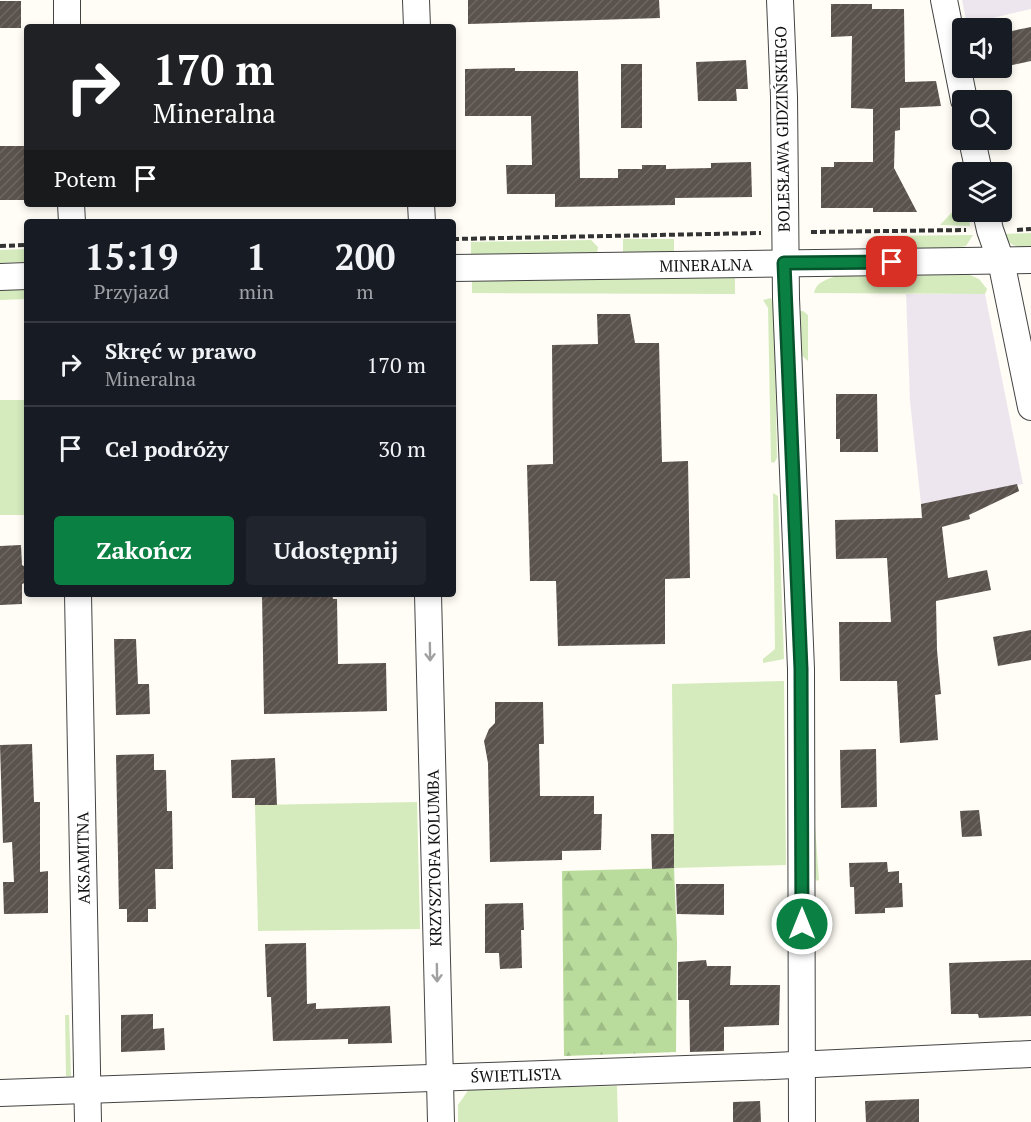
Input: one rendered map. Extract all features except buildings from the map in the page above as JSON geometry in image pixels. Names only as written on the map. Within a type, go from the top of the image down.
[{"type":"street","points":[[67,0],[67,24]]},
{"type":"street","points":[[416,0],[417,24]]},
{"type":"street","name":"BOLESŁAWA GIDZIŃSKIEGO","points":[[780,0],[784,97],[784,263],[801,669],[802,1122]]},
{"type":"street","points":[[944,0],[962,90]]},
{"type":"street","points":[[981,222],[990,230],[1001,261],[1031,407]]},
{"type":"street","name":"MINERALNA","points":[[456,268],[1031,260]]},
{"type":"street","points":[[0,277],[24,276]]},
{"type":"street","name":"AKSAMITNA","points":[[78,597],[88,1122]]},
{"type":"street","name":"KRZYSZTOFA KOLUMBA","points":[[428,597],[441,1122]]},
{"type":"street","name":"ŚWIETLISTA","points":[[0,1093],[802,1065],[1031,1054]]},
{"type":"path","points":[[806,232],[964,222]]},
{"type":"path","points":[[456,239],[771,232]]},
{"type":"path","points":[[0,246],[24,245]]},
{"type":"shaded area","points":[[962,0],[1031,0],[1031,9],[993,18],[966,18]]},
{"type":"shaded area","points":[[906,294],[985,294],[1023,484],[921,504],[910,401]]},
{"type":"green space","points":[[952,212],[952,222],[969,222],[970,226],[940,225]]},
{"type":"green space","points":[[1031,233],[1031,248],[1014,246],[1002,234]]},
{"type":"green space","points":[[973,235],[966,246],[957,248],[873,249],[873,236]]},
{"type":"green space","points":[[623,239],[674,239],[674,252],[623,252]]},
{"type":"green space","points":[[591,240],[598,247],[597,253],[471,256],[471,242]]},
{"type":"green space","points":[[24,249],[24,262],[0,263],[0,250]]},
{"type":"green space","points":[[970,275],[979,279],[987,289],[985,294],[814,293],[819,284],[836,276]]},
{"type":"green space","points":[[735,278],[735,294],[472,293],[472,279]]},
{"type":"green space","points":[[0,290],[24,290],[24,299],[0,300]]},
{"type":"green space","points":[[771,298],[774,308],[777,458],[774,463],[771,462],[768,308],[763,300]]},
{"type":"green space","points":[[798,311],[803,311],[808,315],[808,361],[798,352]]},
{"type":"green space","points":[[0,400],[24,400],[24,515],[0,515]]},
{"type":"green space","points":[[773,493],[778,496],[784,659],[763,663],[763,659],[775,649]]},
{"type":"green space","points":[[784,681],[786,865],[674,868],[672,684]]},
{"type":"green space","points":[[417,802],[420,929],[258,931],[255,805]]},
{"type":"green space","points":[[815,825],[819,880],[817,881],[814,877]]},
{"type":"green space","points":[[674,868],[677,942],[676,1052],[564,1056],[562,871]]},
{"type":"green space","points":[[65,1015],[69,1015],[71,1076],[66,1076]]},
{"type":"green space","points":[[617,1086],[618,1122],[458,1122],[458,1105],[469,1089]]},
{"type":"route","points":[[802,924],[801,669],[784,263],[892,262]]}]
